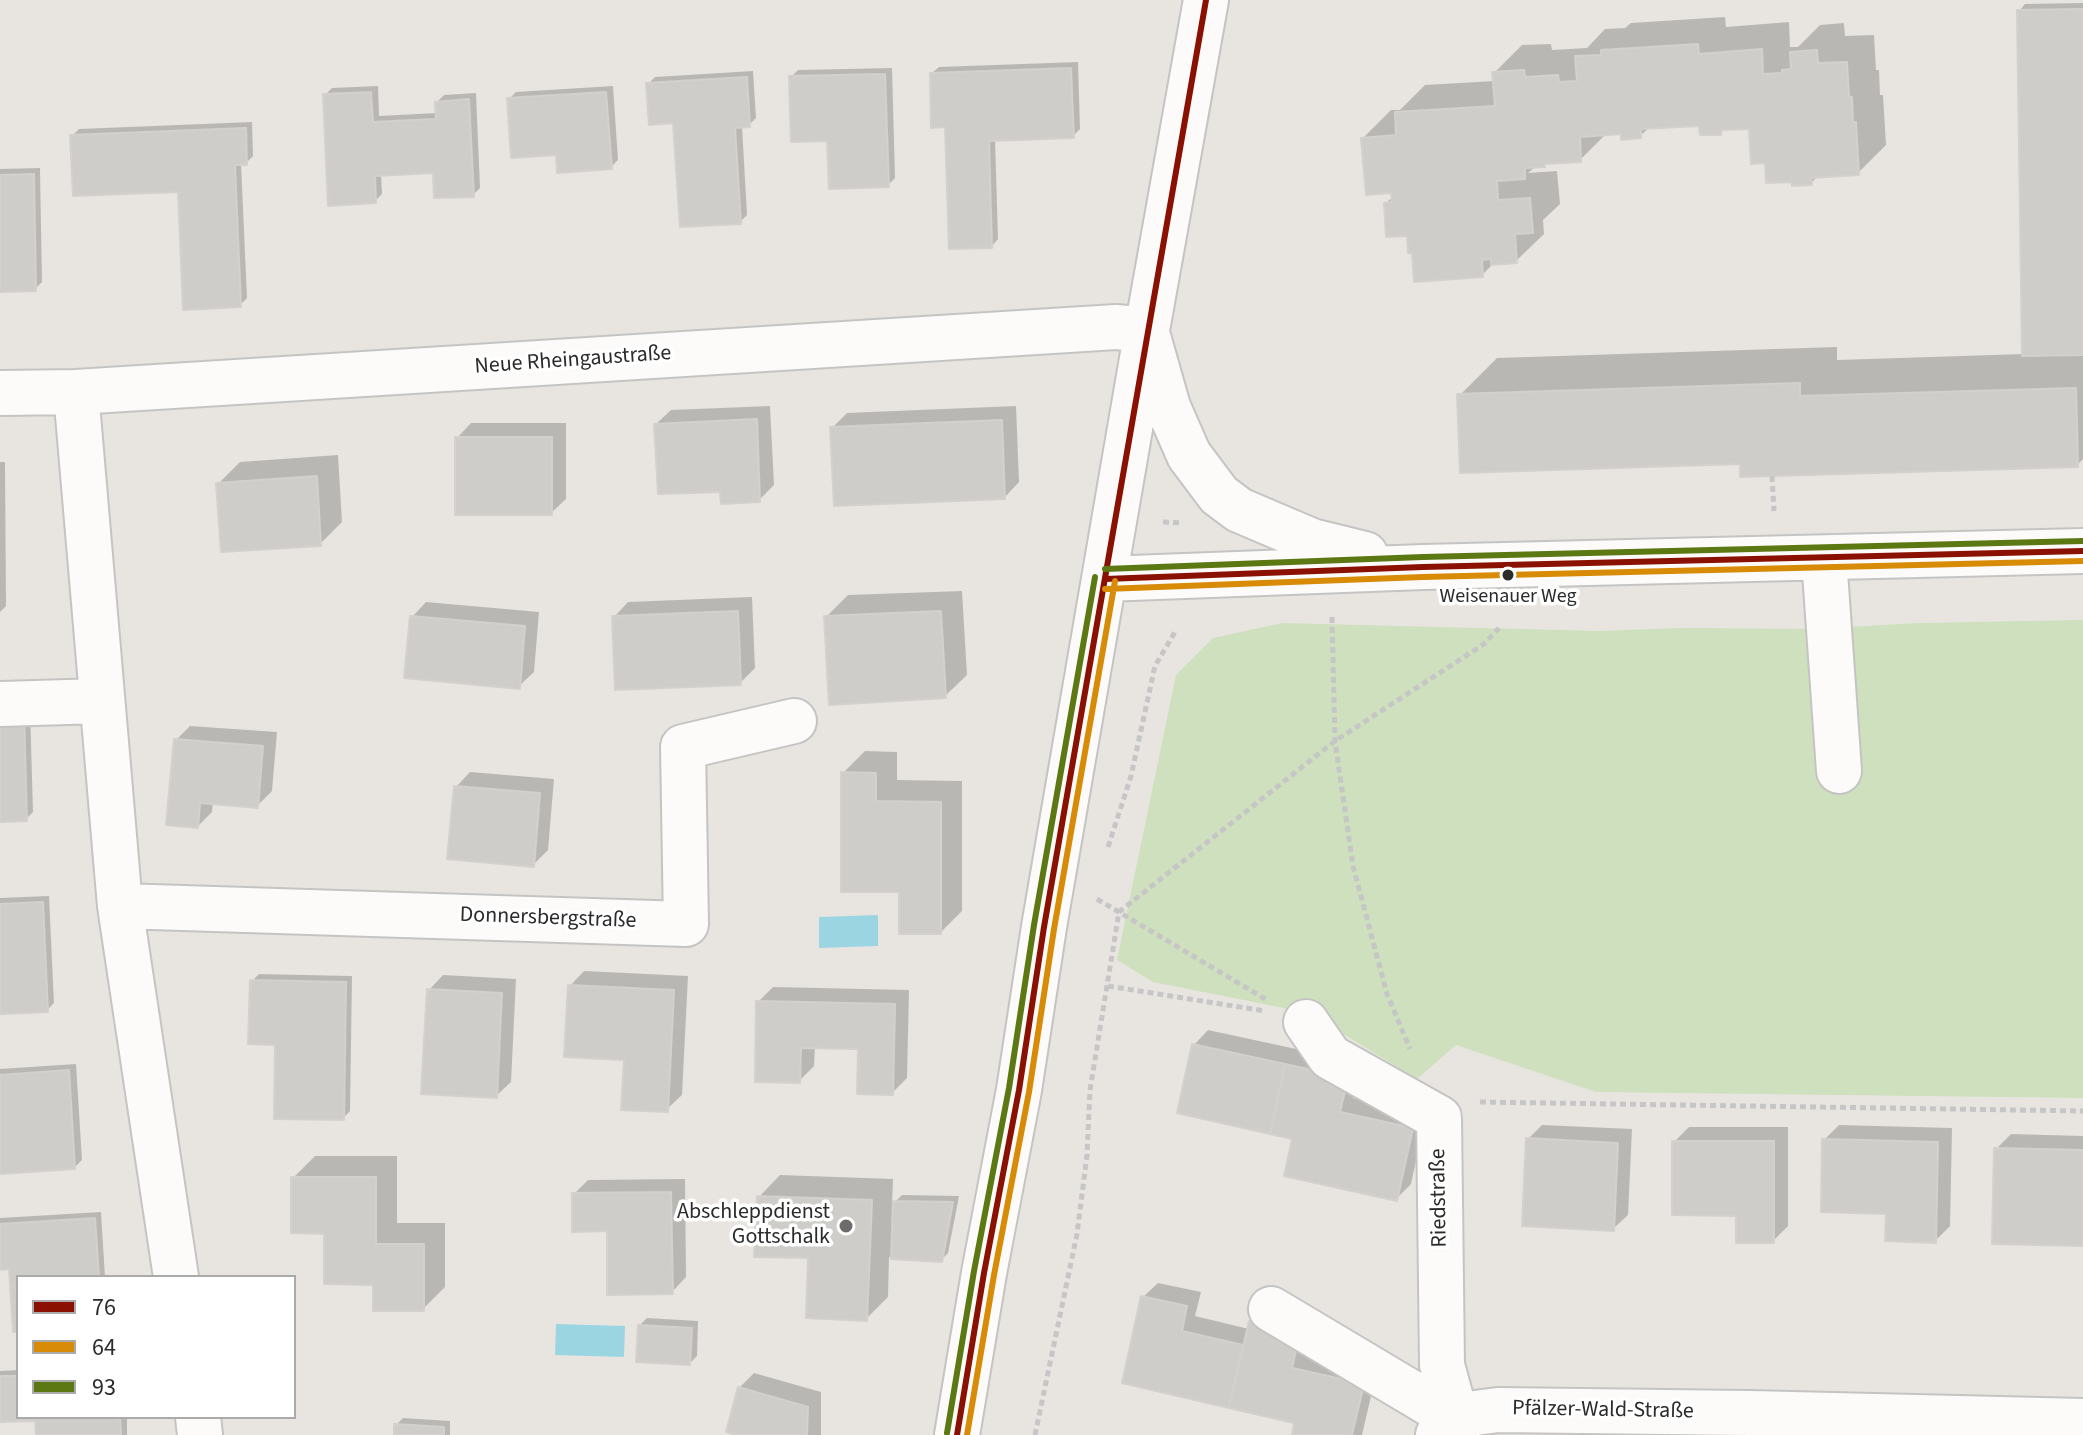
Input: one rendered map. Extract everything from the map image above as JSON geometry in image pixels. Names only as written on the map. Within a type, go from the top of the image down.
[{"type":"street","points":[[957,1435],[1206,0]]},
{"type":"street","name":"Neue Rheingaustraße","points":[[0,393],[76,392],[1116,327],[1147,330]]},
{"type":"street","points":[[1147,330],[1168,407],[1189,455],[1219,495],[1239,510],[1312,541],[1423,567]]},
{"type":"street","points":[[76,392],[120,906],[176,1275]]},
{"type":"street","points":[[1105,579],[1423,567],[2083,551]]},
{"type":"street","points":[[1824,558],[1839,771]]},
{"type":"street","points":[[0,704],[102,701]]},
{"type":"street","name":"Donnersbergstraße","points":[[120,906],[686,924],[683,747],[794,721]]},
{"type":"street","name":"Riedstraße","points":[[1301,1019],[1330,1057],[1439,1118],[1442,1365],[1448,1428]]},
{"type":"street","points":[[1271,1309],[1448,1428]]},
{"type":"street","name":"Pfälzer-Wald-Straße","points":[[1448,1428],[1475,1413],[1498,1410],[1750,1424],[2020,1427],[2083,1421]]},
{"type":"path","points":[[1772,476],[1775,515]]},
{"type":"path","points":[[1332,616],[1335,741],[1353,866],[1387,994],[1410,1049]]},
{"type":"path","points":[[1035,1435],[1077,1234],[1087,1155],[1090,1090],[1119,912],[1335,741],[1484,644],[1499,628]]},
{"type":"path","points":[[1107,851],[1131,776],[1155,666],[1175,632]]},
{"type":"path","points":[[1093,896],[1301,1019]]},
{"type":"path","points":[[1108,986],[1301,1019]]},
{"type":"path","points":[[1439,1118],[1460,1101],[2083,1111]]},
{"type":"green space","points":[[2083,620],[2083,1098],[1596,1092],[1456,1045],[1417,1079],[1309,1013],[1153,982],[1117,960],[1176,675],[1213,638],[1282,623],[1599,631],[1813,629],[1918,623]]},
{"type":"water","points":[[878,915],[878,946],[819,948],[819,917]]},
{"type":"water","points":[[556,1324],[625,1326],[624,1357],[555,1355]]},
{"type":"building","points":[[2083,9],[2083,355],[2022,356],[2017,10]]},
{"type":"building","points":[[1698,44],[1699,54],[1762,49],[1763,74],[1791,69],[1790,52],[1817,50],[1818,63],[1847,62],[1849,97],[1852,97],[1853,122],[1856,122],[1859,175],[1811,178],[1812,185],[1766,183],[1765,163],[1751,164],[1749,129],[1721,130],[1721,135],[1700,135],[1699,126],[1641,129],[1641,138],[1621,140],[1621,134],[1580,137],[1581,162],[1525,168],[1525,179],[1497,181],[1498,200],[1530,198],[1533,233],[1515,234],[1517,263],[1491,265],[1491,259],[1482,260],[1483,277],[1414,282],[1407,236],[1386,237],[1384,203],[1392,202],[1391,193],[1366,195],[1361,138],[1396,135],[1395,112],[1495,106],[1492,72],[1524,70],[1525,77],[1558,75],[1559,82],[1577,81],[1575,56],[1601,55],[1601,50]]},
{"type":"building","points":[[1071,68],[1074,138],[989,141],[992,248],[949,249],[945,127],[931,128],[930,73]]},
{"type":"building","points":[[885,74],[889,187],[829,189],[827,141],[791,142],[789,76]]},
{"type":"building","points":[[747,77],[750,127],[735,128],[741,224],[680,227],[673,123],[649,125],[646,83]]},
{"type":"building","points":[[371,92],[373,122],[436,119],[435,102],[469,99],[474,197],[434,198],[433,173],[375,176],[376,203],[328,206],[323,94]]},
{"type":"building","points":[[606,92],[612,169],[557,173],[556,155],[511,158],[507,98]]},
{"type":"building","points":[[246,128],[247,165],[235,165],[241,307],[183,310],[178,192],[73,196],[70,135]]},
{"type":"building","points":[[34,174],[36,291],[0,292],[0,175]]},
{"type":"building","points":[[1800,383],[1800,396],[2076,388],[2078,467],[1740,477],[1740,464],[1460,473],[1457,394]]},
{"type":"building","points":[[757,419],[760,502],[721,504],[720,492],[658,494],[654,424]]},
{"type":"building","points":[[1002,420],[1005,499],[834,506],[830,427]]},
{"type":"building","points":[[455,437],[552,437],[552,515],[455,515]]},
{"type":"building","points":[[317,476],[321,546],[221,552],[216,483]]},
{"type":"building","points":[[738,611],[741,685],[615,690],[612,616]]},
{"type":"building","points":[[941,611],[946,698],[829,705],[824,616]]},
{"type":"building","points":[[410,616],[525,626],[520,689],[404,678]]},
{"type":"building","points":[[0,714],[24,714],[27,821],[0,822]]},
{"type":"building","points":[[174,739],[263,746],[258,808],[200,803],[198,828],[166,825]]},
{"type":"building","points":[[841,772],[876,773],[876,801],[941,802],[941,934],[899,934],[899,892],[841,892]]},
{"type":"building","points":[[454,786],[540,793],[534,867],[447,859]]},
{"type":"building","points":[[43,902],[48,1012],[0,1014],[0,904]]},
{"type":"building","points":[[250,980],[346,982],[344,1120],[274,1119],[275,1045],[248,1044]]},
{"type":"building","points":[[568,985],[674,990],[668,1112],[621,1110],[624,1060],[564,1057]]},
{"type":"building","points":[[427,989],[502,993],[497,1098],[421,1094]]},
{"type":"building","points":[[756,1001],[895,1004],[893,1095],[857,1094],[858,1049],[801,1048],[800,1083],[755,1082]]},
{"type":"building","points":[[1192,1044],[1285,1064],[1270,1134],[1177,1113]]},
{"type":"building","points":[[1285,1064],[1348,1078],[1340,1112],[1413,1128],[1397,1201],[1284,1176],[1292,1139],[1270,1134]]},
{"type":"building","points":[[69,1070],[75,1169],[0,1174],[0,1075]]},
{"type":"building","points":[[1526,1138],[1618,1143],[1614,1231],[1522,1226]]},
{"type":"building","points":[[1822,1139],[1938,1142],[1936,1243],[1885,1241],[1886,1214],[1821,1212]]},
{"type":"building","points":[[1672,1141],[1774,1141],[1774,1243],[1736,1243],[1736,1216],[1672,1215]]},
{"type":"building","points":[[1994,1148],[2083,1150],[2083,1246],[1992,1244]]},
{"type":"building","points":[[291,1177],[376,1177],[376,1244],[424,1244],[424,1311],[373,1311],[373,1285],[324,1284],[324,1234],[291,1233]]},
{"type":"building","points":[[671,1192],[673,1294],[607,1295],[607,1231],[572,1232],[572,1193]]},
{"type":"building","points":[[757,1196],[872,1200],[867,1321],[806,1318],[808,1258],[754,1257]]},
{"type":"building","points":[[893,1201],[953,1202],[942,1262],[891,1259]]},
{"type":"building","points":[[95,1218],[99,1275],[16,1275],[16,1332],[13,1332],[9,1269],[0,1270],[0,1224]]},
{"type":"building","points":[[1141,1296],[1187,1306],[1182,1331],[1243,1345],[1229,1408],[1122,1383]]},
{"type":"building","points":[[1249,1321],[1300,1332],[1292,1368],[1364,1384],[1352,1435],[1292,1435],[1294,1423],[1229,1408]]},
{"type":"building","points":[[638,1325],[692,1328],[690,1365],[636,1362]]},
{"type":"building","points":[[0,1376],[16,1376],[16,1419],[120,1419],[121,1435],[36,1435],[35,1421],[0,1422]]},
{"type":"building","points":[[738,1387],[808,1407],[807,1435],[736,1435],[726,1432]]},
{"type":"building","points":[[394,1424],[444,1427],[444,1435],[394,1435]]},
{"type":"transit line","name":"76","points":[[957,1435],[1206,0]]},
{"type":"transit line","name":"93","points":[[1105,569],[1423,557],[2083,541]]},
{"type":"transit line","name":"76","points":[[1105,579],[1423,567],[2083,551]]},
{"type":"transit line","name":"64","points":[[1105,589],[1423,577],[2083,561]]},
{"type":"transit line","name":"93","points":[[947,1433],[1095,577]]},
{"type":"transit line","name":"64","points":[[967,1435],[1029,1092],[1115,581]]},
{"type":"place","name":"Weisenauer Weg","points":[[1508,575]]},
{"type":"place","name":"Abschleppdienst Gottschalk","points":[[846,1226]]}]
